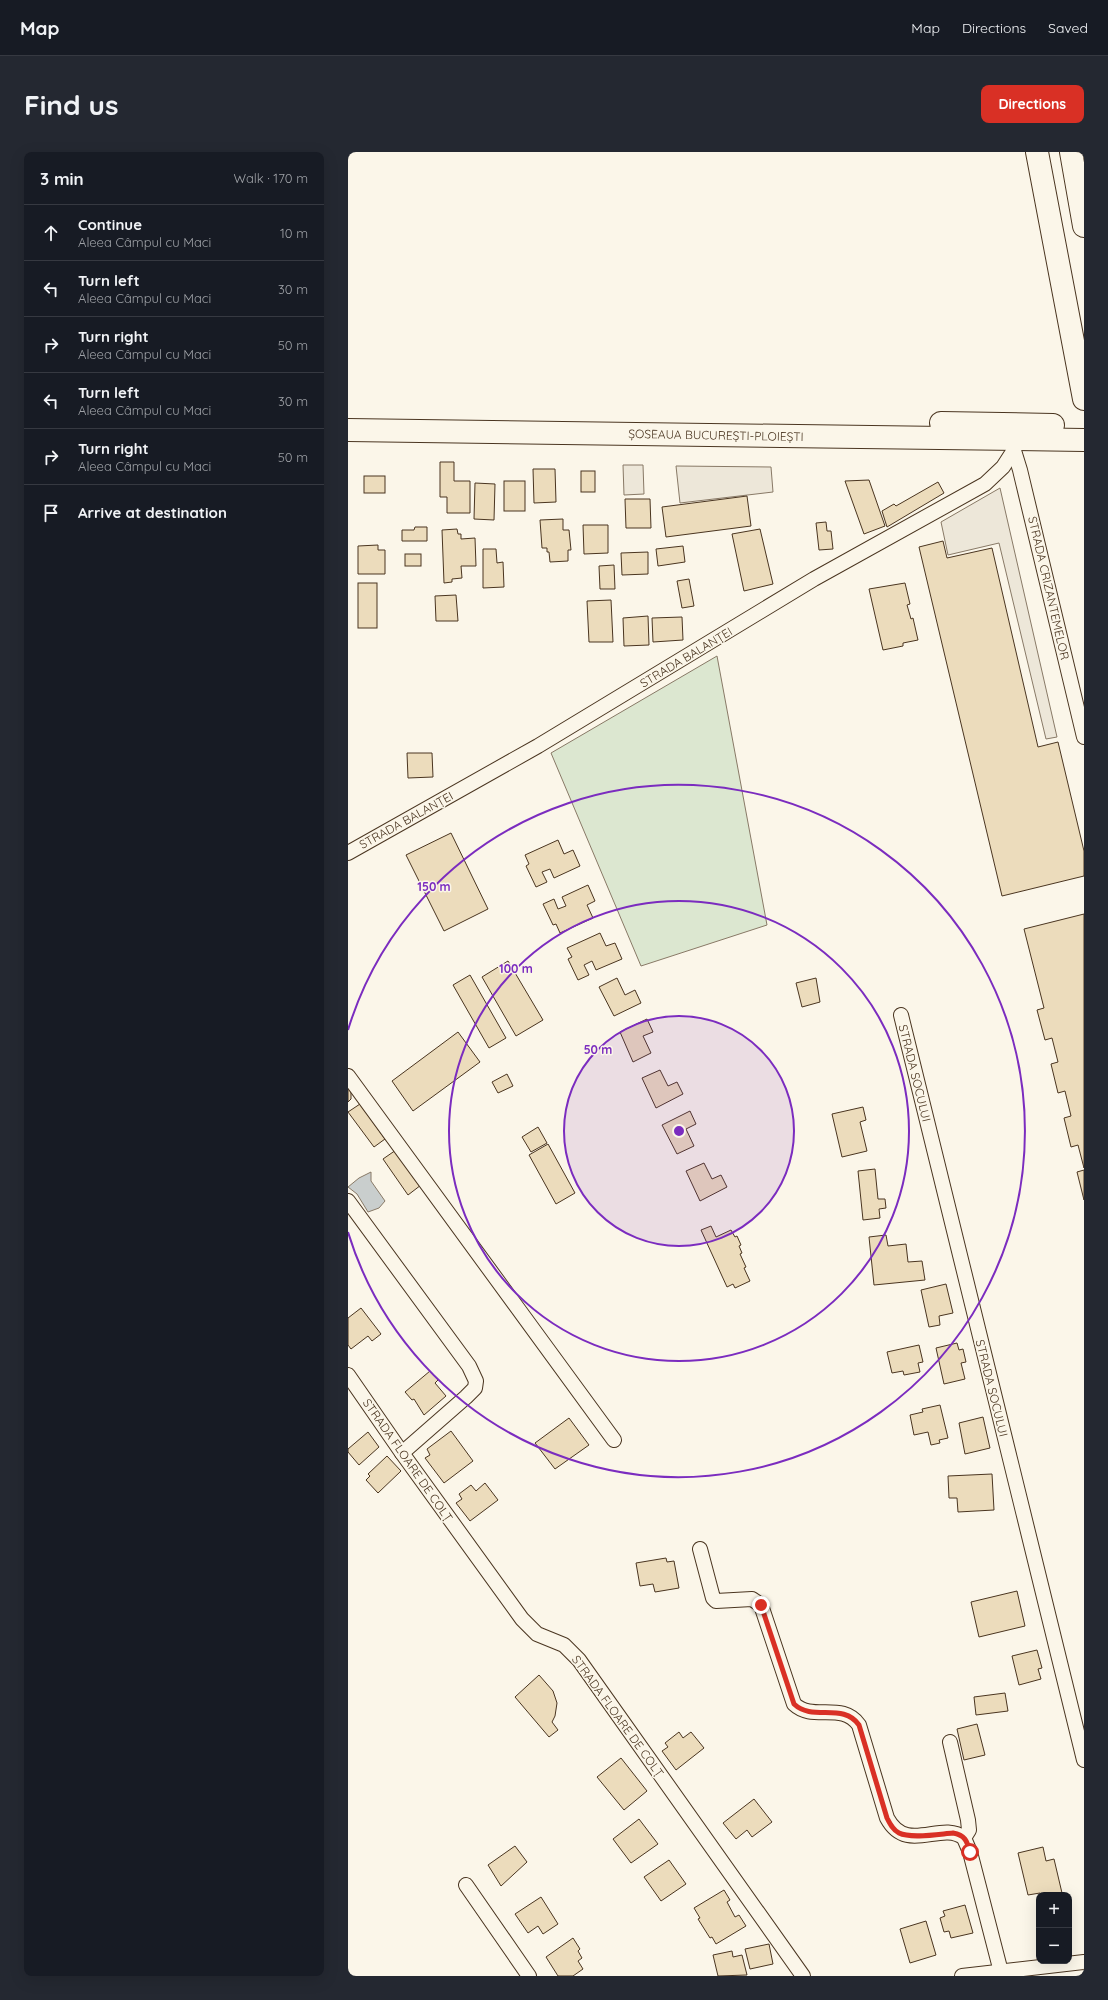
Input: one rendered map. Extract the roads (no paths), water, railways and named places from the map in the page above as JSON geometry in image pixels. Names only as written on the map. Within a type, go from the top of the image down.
[{"type":"highway","points":[[1037,152],[1084,399]]},
{"type":"highway","points":[[1071,152],[1084,226]]},
{"type":"highway","name":"ȘOSEAUA BUCUREȘTI-PLOIEȘTI","points":[[348,416],[1084,425]]},
{"type":"highway","name":"ȘOSEAUA BUCUREȘTI-PLOIEȘTI","points":[[348,430],[1013,445],[1084,440]]},
{"type":"street","name":"STRADA CRIZANTEMELOR","points":[[1013,445],[1084,737]]},
{"type":"street","name":"STRADA BALANȚEI","points":[[348,853],[538,746],[814,579],[985,484],[1003,467],[1013,445]]},
{"type":"street","name":"STRADA SOCULUI","points":[[901,1015],[1084,1760]]},
{"type":"street","points":[[348,1076],[614,1440]]},
{"type":"street","points":[[348,1201],[469,1366],[476,1381],[475,1388],[471,1392],[402,1453]]},
{"type":"street","name":"STRADA FLOARE DE COLȚ","points":[[348,1375],[402,1453],[522,1619],[536,1634],[564,1645],[576,1656],[803,1976]]},
{"type":"street","points":[[700,1549],[713,1598],[716,1601],[752,1599],[761,1605],[794,1704],[805,1712],[844,1713],[855,1720],[859,1725],[887,1818],[893,1828],[900,1834],[910,1836],[953,1833],[964,1838],[970,1852],[1001,1972]]},
{"type":"street","points":[[950,1742],[968,1820],[969,1830],[964,1838]]},
{"type":"street","points":[[466,1885],[529,1976]]},
{"type":"street","points":[[964,1976],[1084,1962]]}]
